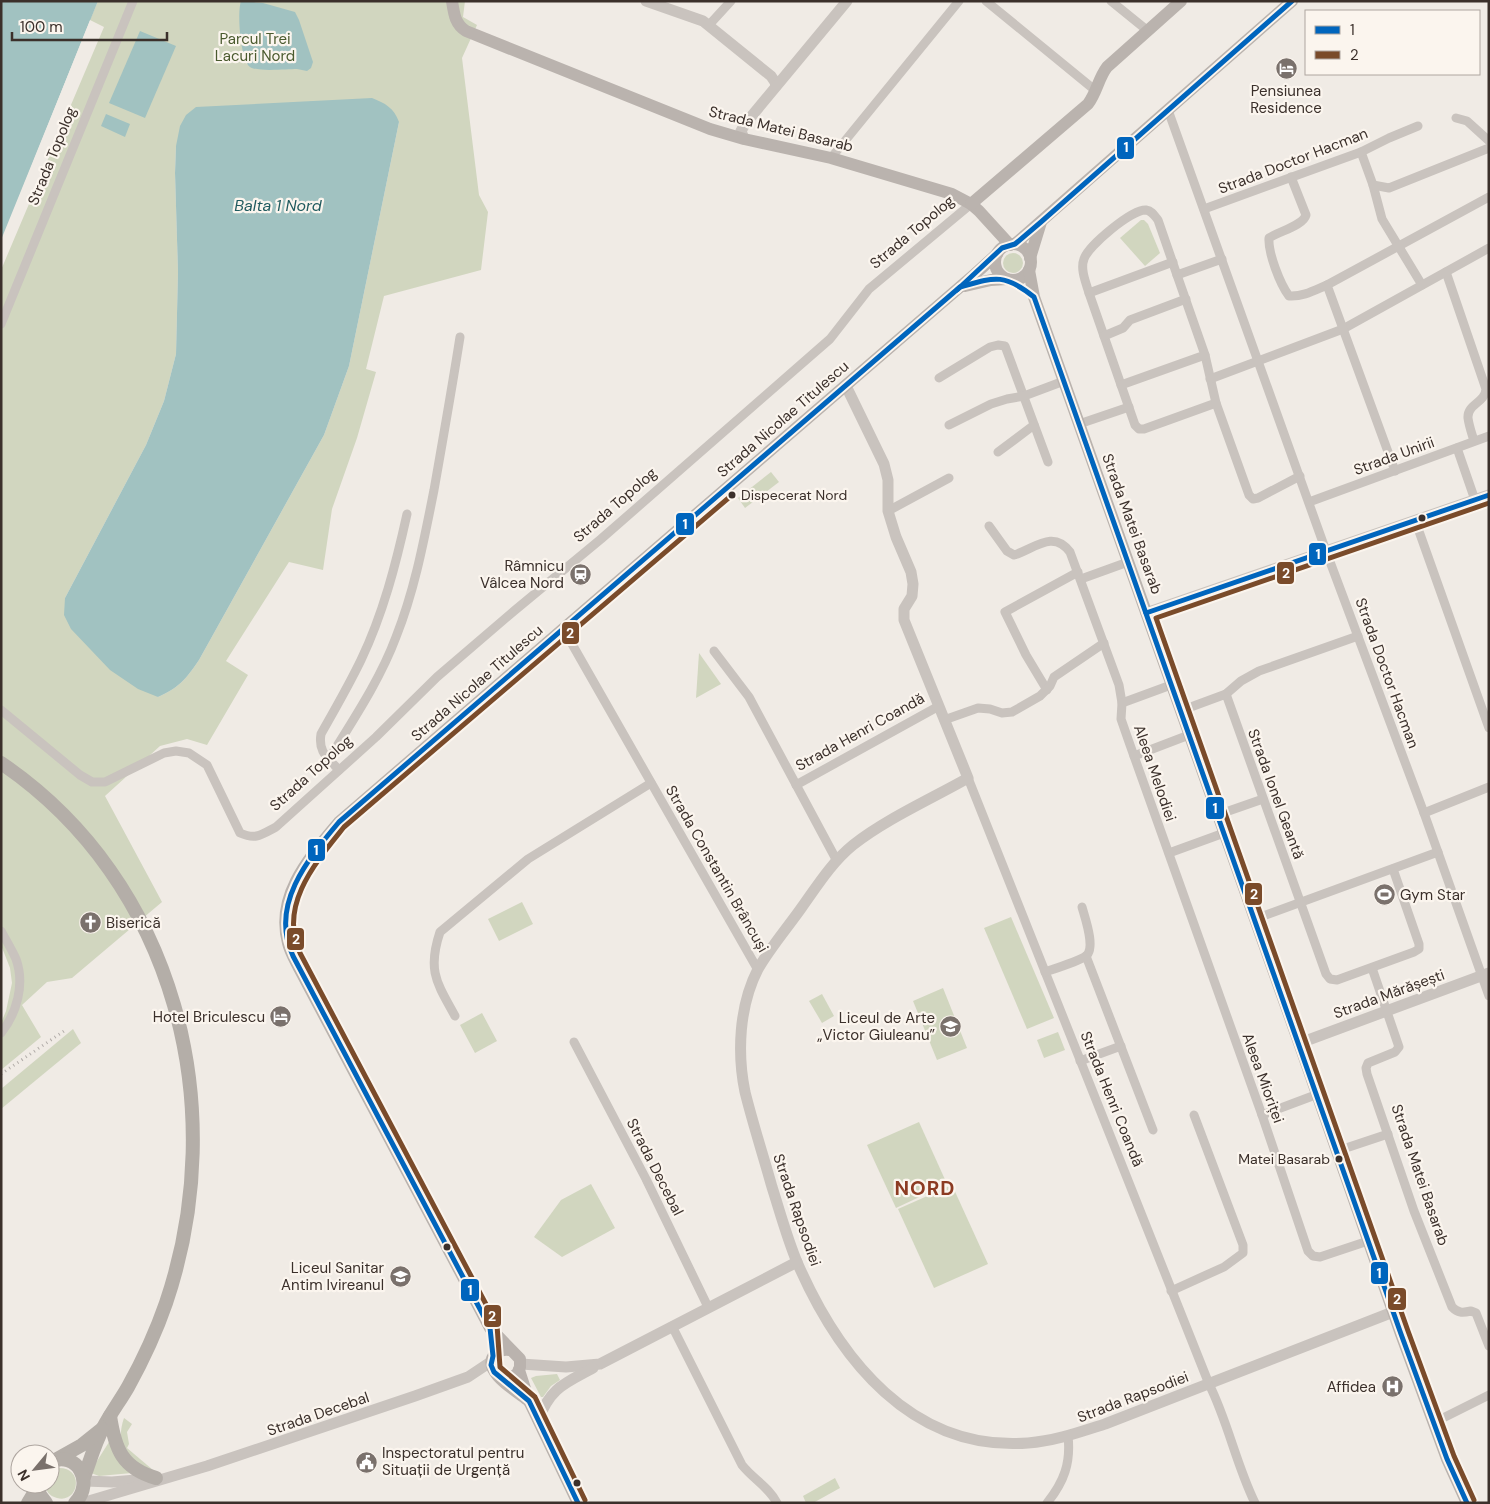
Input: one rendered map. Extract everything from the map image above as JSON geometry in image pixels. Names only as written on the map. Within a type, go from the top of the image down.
[{"type":"highway","points":[[1,763],[44,796],[78,831],[108,869],[141,924],[164,973],[179,1020],[191,1086],[193,1149],[190,1189],[180,1253],[163,1309],[143,1359],[103,1429],[84,1479],[84,1489],[75,1503]]},
{"type":"highway","points":[[110,1416],[115,1441],[124,1459],[136,1470],[156,1478]]},
{"type":"highway","points":[[60,1458],[82,1445],[103,1429]]},
{"type":"highway","points":[[60,1461],[71,1461],[76,1465],[84,1479]]},
{"type":"main road","name":"Strada Matei Basarab","points":[[452,1],[456,21],[459,27],[466,32],[690,122],[744,139],[830,158],[942,190],[971,204],[987,218],[1006,248]]},
{"type":"main road","name":"Strada Topolog","points":[[971,204],[1088,104],[1107,67],[1181,1]]},
{"type":"main road","name":"Strada Nicolae Titulescu","points":[[490,1328],[288,946],[286,906],[292,887],[302,869],[339,822],[960,287],[1006,248],[1041,222],[1292,1]]},
{"type":"main road","points":[[1008,280],[1014,281],[1023,278],[1030,264],[1041,222]]},
{"type":"main road","points":[[1030,264],[1024,249],[1006,248],[995,266],[1001,276],[1034,297]]},
{"type":"main road","name":"Strada Matei Basarab","points":[[1030,264],[1034,297],[1180,711],[1300,1043],[1433,1423],[1467,1503]]},
{"type":"main road","name":"Strada Nicolae Titulescu","points":[[960,287],[980,282],[1008,280]]},
{"type":"main road","points":[[490,1328],[510,1350],[518,1355],[529,1401],[578,1503]]},
{"type":"main road","points":[[490,1328],[492,1368],[499,1377],[529,1401]]},
{"type":"main road","points":[[492,1359],[501,1350],[510,1350]]},
{"type":"main road","points":[[499,1377],[514,1377],[520,1367]]},
{"type":"street","name":"Strada Topolog","points":[[1,324],[133,1]]},
{"type":"street","points":[[646,1],[697,18],[709,25],[771,76],[776,86]]},
{"type":"street","points":[[709,25],[730,1]]},
{"type":"street","points":[[744,139],[742,128],[847,1]]},
{"type":"street","points":[[830,158],[959,1]]},
{"type":"street","points":[[986,1],[1096,90]]},
{"type":"street","points":[[1111,1],[1148,31]]},
{"type":"street","name":"Strada Doctor Hacman","points":[[1168,110],[1326,551],[1485,975],[1489,996]]},
{"type":"street","points":[[1456,118],[1467,121],[1489,141]]},
{"type":"street","name":"Strada Doctor Hacman","points":[[1204,209],[1361,152],[1418,126]]},
{"type":"street","points":[[1373,185],[1388,188],[1489,148]]},
{"type":"street","points":[[1361,152],[1373,185],[1382,219],[1422,285]]},
{"type":"street","points":[[1291,177],[1306,215],[1305,220],[1277,232],[1269,238],[1269,245],[1283,288],[1289,296],[1297,297],[1327,285],[1489,196]]},
{"type":"street","name":"Strada Topolog","points":[[1,710],[80,775],[92,782],[105,782],[164,753],[176,751],[189,753],[206,765],[240,833],[249,837],[257,837],[276,826],[438,677],[601,539],[830,339],[869,289],[971,204]]},
{"type":"street","points":[[1216,403],[1144,429],[1139,429],[1135,424],[1083,273],[1083,261],[1088,251],[1132,214],[1145,210],[1153,212],[1158,220],[1205,354],[1216,403],[1249,495],[1253,499],[1300,476]]},
{"type":"street","points":[[1210,379],[1343,329],[1489,248]]},
{"type":"street","points":[[1178,275],[1222,259]]},
{"type":"street","points":[[1089,293],[1173,262]]},
{"type":"street","points":[[1446,272],[1486,390],[1484,398],[1471,407],[1468,416],[1474,442]]},
{"type":"street","points":[[1327,285],[1395,471]]},
{"type":"street","points":[[1104,336],[1123,328],[1130,320],[1186,299]]},
{"type":"street","points":[[329,760],[374,683],[396,638],[410,598],[422,554],[460,337]]},
{"type":"street","points":[[939,378],[990,348],[998,345],[1005,346],[1048,462]]},
{"type":"street","points":[[1122,384],[1205,354]]},
{"type":"street","points":[[949,425],[991,404],[1024,396],[1064,382]]},
{"type":"street","name":"Strada Henri Coandă","points":[[846,386],[884,464],[888,480],[888,511],[896,537],[911,572],[912,596],[904,609],[904,620],[1224,1418],[1246,1485],[1256,1503]]},
{"type":"street","points":[[1079,424],[1129,407]]},
{"type":"street","points":[[998,452],[1034,425]]},
{"type":"street","name":"Strada Unirii","points":[[1309,502],[1489,436]]},
{"type":"street","points":[[1457,448],[1475,500]]},
{"type":"street","points":[[888,511],[949,478]]},
{"type":"street","points":[[1146,612],[1489,495]]},
{"type":"street","points":[[339,770],[324,754],[319,745],[321,734],[362,659],[379,618],[394,573],[407,514]]},
{"type":"street","points":[[1415,520],[1489,728]]},
{"type":"street","name":"Aleea Melodiei","points":[[989,526],[1007,551],[1014,555],[1053,541],[1064,544],[1070,552],[1119,685],[1122,704],[1121,719],[1168,853]]},
{"type":"street","points":[[1047,690],[1005,612],[1079,576],[1128,562]]},
{"type":"street","name":"Strada Constantin Brâncuși","points":[[564,630],[758,970]]},
{"type":"street","points":[[1180,711],[1226,694],[1241,681],[1259,671],[1358,636]]},
{"type":"street","points":[[944,720],[978,708],[1012,712],[1040,696],[1047,690],[1054,677],[1066,667],[1104,643]]},
{"type":"street","points":[[714,651],[749,697],[836,861]]},
{"type":"street","points":[[1122,704],[1171,685]]},
{"type":"street","name":"Strada Ionel Geantă","points":[[1226,694],[1300,903],[1326,974],[1330,979],[1337,980],[1419,949],[1419,944],[1393,869]]},
{"type":"street","name":"Strada Henri Coandă","points":[[796,785],[939,706]]},
{"type":"street","points":[[1134,756],[1189,735]]},
{"type":"street","name":"Strada Rapsodiei","points":[[968,778],[868,834],[836,861],[758,970],[750,990],[742,1027],[741,1074],[782,1219],[797,1262],[818,1306],[847,1350],[877,1387],[901,1407],[931,1425],[959,1436],[989,1442],[1029,1443],[1068,1436],[1105,1424],[1393,1312]]},
{"type":"street","name":"Strada Constantin Brâncuși","points":[[455,1016],[433,970],[434,949],[440,932],[528,859],[651,782]]},
{"type":"street","points":[[1424,813],[1489,787]]},
{"type":"street","points":[[1217,815],[1263,799]]},
{"type":"street","points":[[1168,853],[1224,833]]},
{"type":"street","points":[[1255,919],[1438,852]]},
{"type":"street","name":"Aleea Mioriței","points":[[1168,853],[1262,1115],[1308,1251],[1313,1256],[1320,1257],[1368,1241]]},
{"type":"street","points":[[1045,972],[1086,956],[1090,948],[1090,940],[1082,907]]},
{"type":"street","points":[[1,931],[16,959],[19,976],[18,996],[12,1018],[1,1033]]},
{"type":"street","points":[[1086,956],[1153,1130]]},
{"type":"street","points":[[1372,968],[1387,1011]]},
{"type":"street","name":"Strada Mărășești","points":[[1300,1043],[1485,975]]},
{"type":"street","name":"Strada Matei Basarab","points":[[1387,1011],[1399,1047],[1395,1052],[1368,1063],[1366,1068],[1419,1226],[1452,1307],[1457,1312],[1471,1311],[1476,1314],[1489,1346]]},
{"type":"street","name":"Strada Decebal","points":[[574,1042],[646,1179],[708,1307]]},
{"type":"street","points":[[1080,1061],[1121,1046]]},
{"type":"street","points":[[1262,1115],[1318,1094]]},
{"type":"street","points":[[1172,1291],[1236,1259],[1242,1253],[1243,1246],[1194,1115]]},
{"type":"street","points":[[1337,1151],[1388,1134]]},
{"type":"street","points":[[538,1420],[550,1396],[559,1388],[600,1364],[797,1262]]},
{"type":"street","points":[[672,1326],[742,1465],[749,1474],[771,1492],[777,1503]]},
{"type":"street","name":"Strada Decebal","points":[[82,1503],[273,1445],[468,1377],[492,1359]]},
{"type":"street","points":[[520,1367],[566,1368],[600,1364]]},
{"type":"street","name":"Strada Decebal","points":[[468,1377],[499,1377]]},
{"type":"street","points":[[1433,1423],[1489,1395]]},
{"type":"street","points":[[1047,1503],[1055,1494],[1066,1472],[1070,1454],[1068,1436]]},
{"type":"street","name":"Strada Decebal","points":[[84,1479],[112,1482],[176,1475]]},
{"type":"green space","name":"Parcul Trei Lacuri Nord","points":[[98,1],[465,1],[463,17],[477,25],[462,58],[479,195],[488,212],[481,270],[384,296],[366,369],[376,372],[357,438],[332,509],[323,570],[289,562],[226,661],[248,675],[207,745],[187,739],[160,746],[105,796],[162,902],[72,978],[47,982],[22,1005],[41,1037],[1,1070],[1,1023],[6,1011],[12,983],[10,968],[1,945],[1,270],[104,27],[90,20]],"holes":[[[399,122],[349,366],[324,435],[199,660],[182,682],[158,697],[65,598],[146,445],[164,401],[176,354],[178,272],[176,146]]]},
{"type":"green space","points":[[1141,220],[1148,224],[1160,253],[1145,266],[1120,238]]},
{"type":"green space","points":[[1013,253],[1020,256],[1023,263],[1020,270],[1013,273],[1006,270],[1003,263],[1006,256]]},
{"type":"green space","points":[[771,472],[779,482],[745,508],[738,498]]},
{"type":"green space","points":[[699,653],[721,684],[696,698]]},
{"type":"green space","points":[[522,902],[533,924],[499,941],[488,919]]},
{"type":"green space","points":[[1011,917],[1054,1018],[1027,1029],[984,928]]},
{"type":"green space","points":[[943,988],[967,1048],[937,1060],[913,1001]]},
{"type":"green space","points":[[822,994],[834,1016],[822,1023],[809,1001]]},
{"type":"green space","points":[[482,1013],[497,1041],[475,1053],[460,1025]]},
{"type":"green space","points":[[73,1029],[81,1043],[1,1109],[1,1089]]},
{"type":"green space","points":[[1058,1032],[1065,1050],[1044,1058],[1037,1040]]},
{"type":"green space","points":[[919,1122],[947,1184],[896,1208],[867,1145]]},
{"type":"green space","points":[[591,1184],[615,1228],[562,1257],[534,1237],[561,1200]]},
{"type":"green space","points":[[952,1185],[988,1264],[934,1288],[898,1209]]},
{"type":"green space","points":[[557,1374],[560,1380],[551,1386],[541,1397],[531,1378]]},
{"type":"green space","points":[[124,1418],[132,1424],[127,1432],[129,1444],[127,1448],[153,1470],[148,1471],[126,1453],[122,1445],[121,1436]]},
{"type":"green space","points":[[109,1442],[132,1473],[99,1476],[91,1473]]},
{"type":"green space","points":[[60,1468],[67,1469],[75,1479],[74,1491],[70,1496],[64,1498],[49,1494],[60,1494]]},
{"type":"green space","points":[[835,1478],[840,1488],[813,1503],[806,1503],[803,1496]]},
{"type":"water","points":[[1,1],[98,1],[1,240]]},
{"type":"water","points":[[241,1],[263,3],[295,12],[313,62],[311,68],[307,71],[297,69],[254,69],[250,67],[244,55],[240,35],[239,15]]},
{"type":"water","points":[[140,31],[176,46],[145,118],[109,103]]},
{"type":"water","name":"Balta 1 Nord","points":[[372,98],[388,107],[399,122],[349,366],[324,435],[199,660],[182,682],[158,697],[138,689],[110,670],[71,629],[64,615],[65,598],[146,445],[164,401],[176,354],[178,272],[175,173],[176,146],[180,126],[186,115],[196,107]]},
{"type":"water","points":[[106,114],[130,124],[125,137],[101,126]]},
{"type":"pier","points":[[90,20],[92,22],[4,241],[1,242]]},
{"type":"railway","points":[[1,1074],[64,1031]]},
{"type":"transit line","name":"1","points":[[957,290],[1002,248],[1015,244],[1041,222],[1292,1]]},
{"type":"transit line","name":"1","points":[[578,1503],[529,1401],[494,1372],[491,1365],[493,1356],[490,1328],[293,956],[287,937],[286,919],[289,901],[304,867],[339,822],[960,287],[991,279],[999,279],[1015,284],[1034,297],[1401,1334],[1447,1459],[1467,1503]]},
{"type":"transit line","name":"2","points":[[585,1500],[535,1397],[500,1367],[497,1325],[300,953],[294,935],[294,918],[297,901],[303,885],[322,855],[344,827],[732,495]]},
{"type":"transit line","name":"1","points":[[1146,613],[1489,495]]},
{"type":"transit line","name":"2","points":[[1474,1500],[1454,1456],[1408,1331],[1156,618],[1489,503]]},
{"type":"place","name":"Pensiunea Residence","points":[[1286,68]]},
{"type":"place","name":"Dispecerat Nord","points":[[732,495]]},
{"type":"place","name":"Râmnicu Vâlcea Nord","points":[[580,575]]},
{"type":"place","name":"Gym Star","points":[[1384,895]]},
{"type":"place","name":"Biserică","points":[[90,923]]},
{"type":"place","name":"Hotel Briculescu","points":[[281,1017]]},
{"type":"place","name":"Liceul de Arte „Victor Giuleanu”","points":[[951,1027]]},
{"type":"place","name":"Matei Basarab","points":[[1339,1159]]},
{"type":"place","name":"Liceul Sanitar Antim Ivireanul","points":[[400,1277]]},
{"type":"place","name":"Affidea","points":[[1392,1387]]},
{"type":"place","name":"Inspectoratul pentru Situații de Urgență","points":[[366,1462]]},
{"type":"district","name":"NORD","points":[[925,1188]]}]
